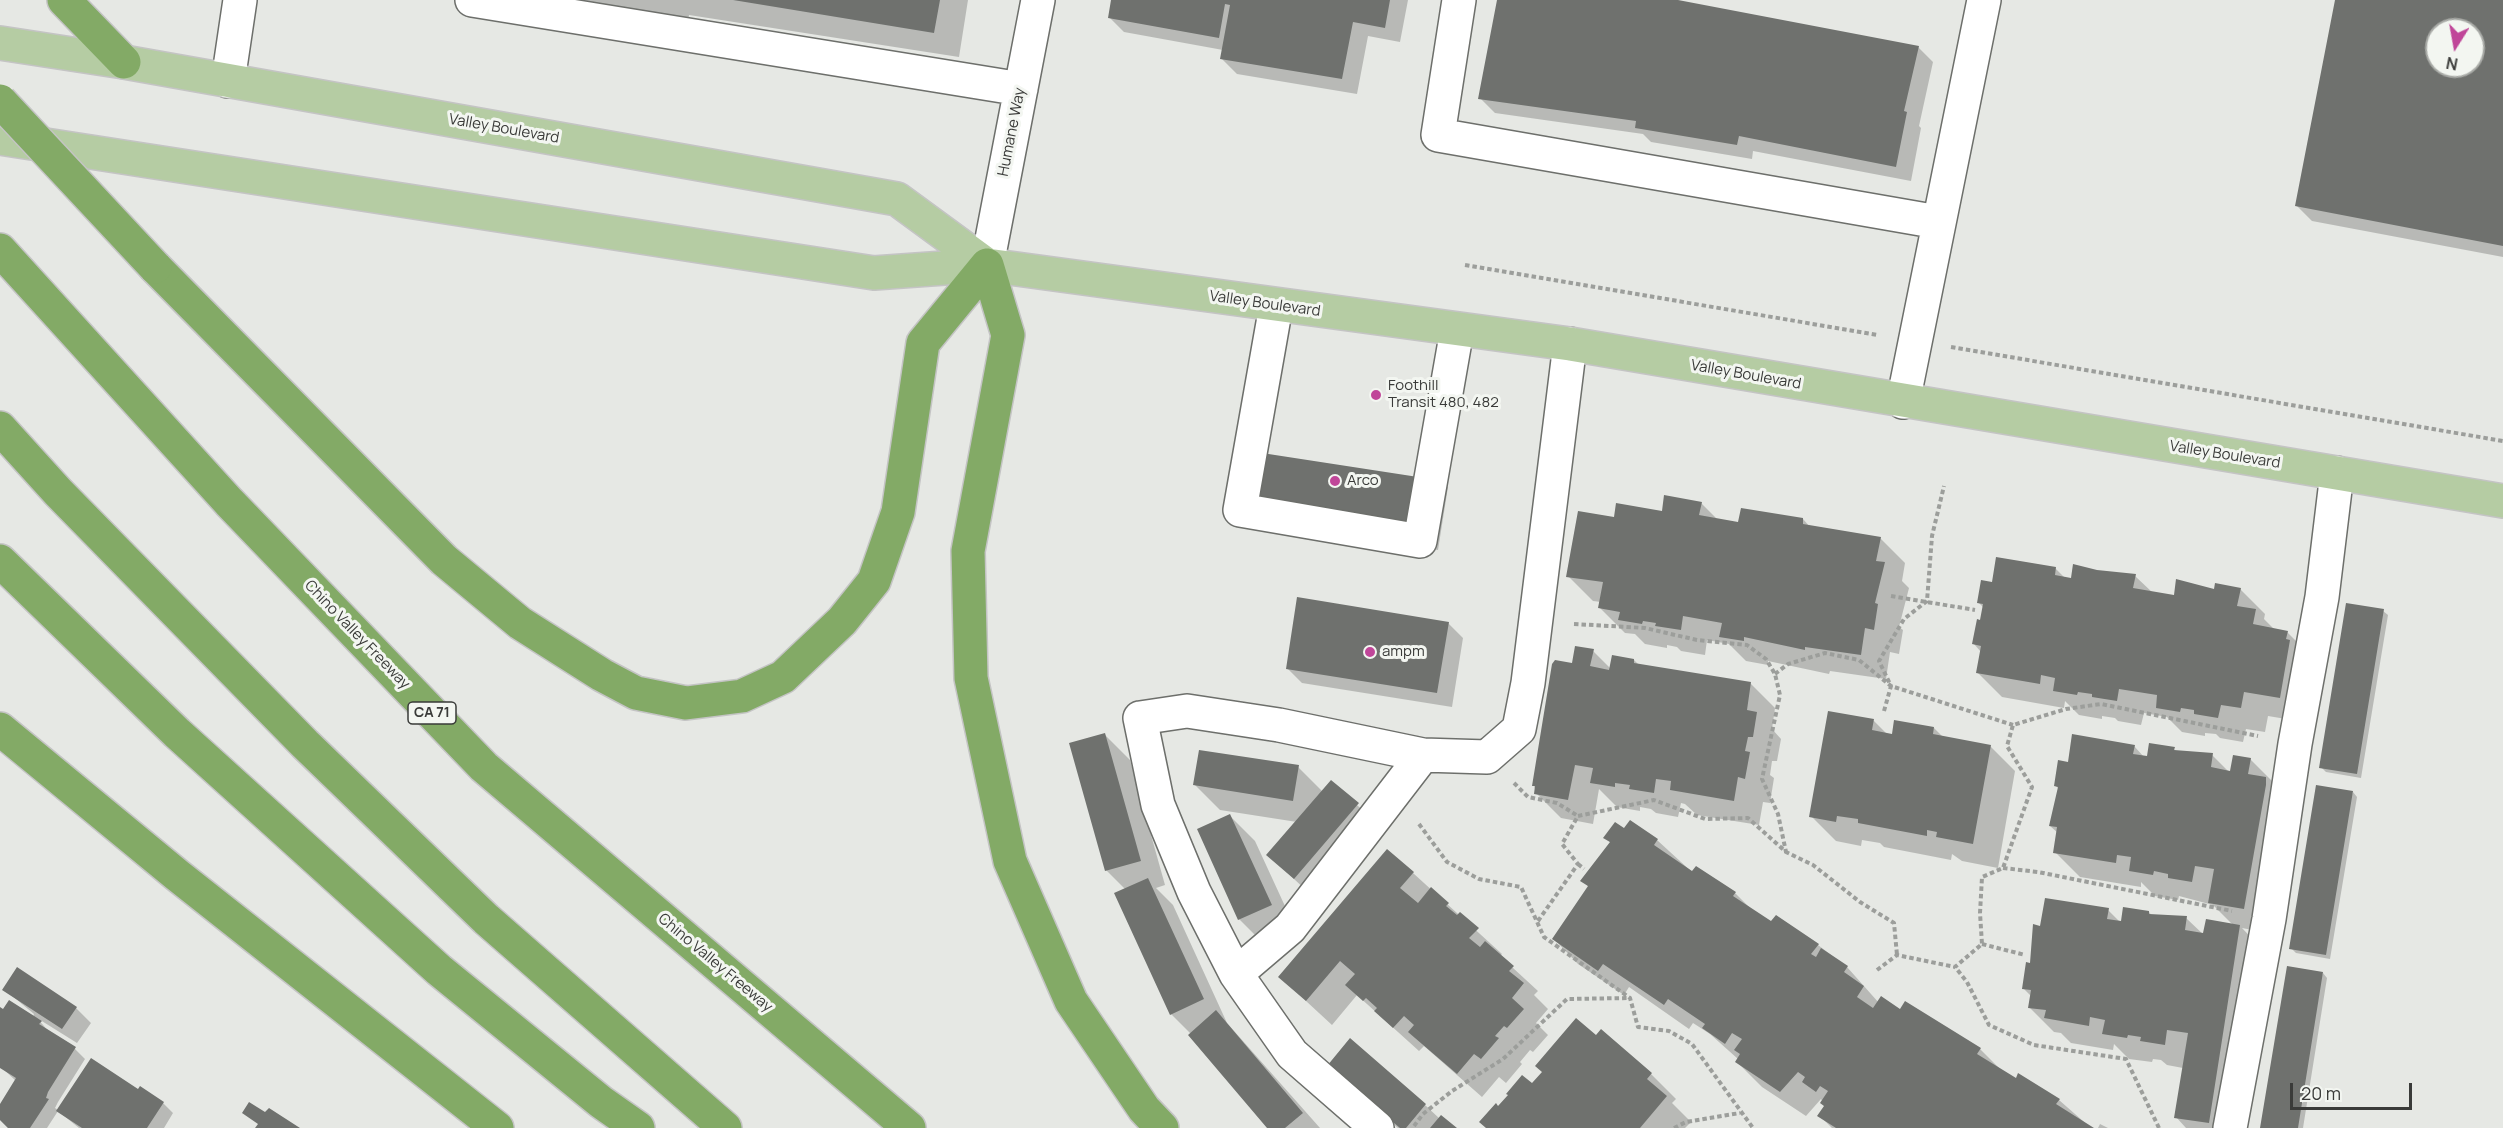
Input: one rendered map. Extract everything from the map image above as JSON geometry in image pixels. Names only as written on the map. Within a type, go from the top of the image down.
[{"type":"highway","points":[[64,0],[124,62]]},
{"type":"highway","points":[[0,101],[155,267],[444,560],[520,623],[602,675],[636,693],[686,703],[742,696],[783,677],[842,621],[874,581],[898,512],[923,343],[987,265]]},
{"type":"highway","name":"Chino Valley Freeway","points":[[0,250],[229,502],[484,767],[909,1128]]},
{"type":"highway","points":[[987,265],[1008,335],[969,551],[971,678],[1010,861],[1071,1001],[1144,1109],[1162,1128]]},
{"type":"highway","points":[[0,428],[58,492],[305,744],[468,902],[725,1128]]},
{"type":"highway","points":[[0,561],[177,733],[439,970],[601,1102],[638,1128]]},
{"type":"highway","points":[[0,729],[177,875],[497,1128]]},
{"type":"main road","name":"Valley Boulevard","points":[[0,44],[124,62],[897,199],[987,265]]},
{"type":"main road","name":"Valley Boulevard","points":[[0,138],[874,273],[987,265],[1276,306],[1570,344],[2503,501]]},
{"type":"street","points":[[228,81],[240,0]]},
{"type":"street","points":[[472,0],[1021,89]]},
{"type":"street","name":"Humane Way","points":[[987,265],[1038,0]]},
{"type":"street","points":[[1459,0],[1438,135],[1938,222]]},
{"type":"street","points":[[1904,402],[1984,0]]},
{"type":"street","points":[[1276,306],[1240,510],[1420,541],[1456,330]]},
{"type":"street","points":[[1377,1128],[1292,1054],[1236,974],[1194,892],[1158,805],[1140,718],[1187,711],[1279,725],[1423,755],[1487,757],[1519,729],[1536,620],[1570,344]]},
{"type":"street","points":[[2230,1128],[2270,919],[2295,744],[2322,597],[2337,473]]},
{"type":"street","points":[[1236,974],[1290,928],[1423,755]]},
{"type":"path","points":[[1465,265],[2503,441]]},
{"type":"path","points":[[1884,711],[1891,686],[1879,662],[1904,619],[1927,601],[1932,536],[1944,486]]},
{"type":"path","points":[[1891,596],[1976,610]]},
{"type":"path","points":[[1536,620],[1646,628],[1696,640],[1747,645],[1766,659],[1775,674],[1780,695],[1762,779],[1779,814],[1786,852]]},
{"type":"path","points":[[1775,674],[1788,664],[1825,653],[1859,660],[1891,686],[2013,725],[2066,709],[2101,704],[2295,744]]},
{"type":"path","points":[[2003,868],[2032,787],[2007,746],[2013,725]]},
{"type":"path","points":[[1487,757],[1528,797],[1557,803],[1578,816],[1654,800],[1705,819],[1749,818],[1786,852],[1813,865],[1860,902],[1894,923],[1897,955]]},
{"type":"path","points":[[1393,794],[1447,862],[1479,879],[1521,887],[1544,937],[1630,998],[1638,1027],[1669,1032],[1692,1044],[1753,1128]]},
{"type":"path","points":[[1578,816],[1562,844],[1584,869]]},
{"type":"path","points":[[1538,921],[1578,864]]},
{"type":"path","points":[[1982,944],[1980,913],[1982,877],[2003,868],[2038,872],[2270,919]]},
{"type":"path","points":[[1982,944],[2025,955]]},
{"type":"path","points":[[1955,967],[1982,944]]},
{"type":"path","points":[[1877,970],[1897,955],[1955,967],[1967,982],[1989,1025],[2034,1045],[2126,1059],[2159,1128]]},
{"type":"path","points":[[1413,1128],[1423,1114],[1452,1091],[1503,1059],[1567,999],[1630,998]]},
{"type":"path","points":[[1674,1128],[1686,1122],[1740,1113]]},
{"type":"building","points":[[733,0],[940,0],[934,33]]},
{"type":"building","points":[[1111,0],[1390,0],[1385,28],[1353,22],[1342,79],[1220,59],[1230,5],[1225,4],[1219,38],[1108,18]]},
{"type":"building","points":[[1497,0],[1678,0],[1919,46],[1904,111],[1907,112],[1896,167],[1739,136],[1737,145],[1635,128],[1636,121],[1478,99]]},
{"type":"building","points":[[2335,0],[2503,0],[2503,246],[2295,206]]},
{"type":"building","points":[[1262,453],[1444,481],[1434,546],[1252,517]]},
{"type":"building","points":[[1664,495],[1702,502],[1699,515],[1738,522],[1741,508],[1803,518],[1803,524],[1881,537],[1876,561],[1885,562],[1875,603],[1878,604],[1874,630],[1865,628],[1861,655],[1805,647],[1805,650],[1744,637],[1744,641],[1719,637],[1722,623],[1683,616],[1681,630],[1655,626],[1656,623],[1643,621],[1642,624],[1618,620],[1620,612],[1598,608],[1603,582],[1566,577],[1578,511],[1614,517],[1616,503],[1662,511]]},
{"type":"building","points":[[1996,557],[2056,567],[2055,575],[2071,578],[2073,564],[2097,570],[2136,574],[2133,588],[2174,595],[2176,579],[2214,589],[2215,583],[2241,588],[2237,606],[2256,609],[2253,624],[2288,631],[2286,639],[2290,640],[2280,698],[2244,692],[2241,708],[2221,705],[2218,718],[2194,714],[2194,710],[2181,708],[2180,712],[2156,708],[2157,695],[2119,689],[2117,701],[2092,697],[2092,694],[2078,692],[2077,695],[2053,691],[2055,678],[2041,675],[2040,684],[1976,673],[1981,646],[1972,644],[1977,619],[1980,620],[1983,604],[1977,603],[1981,580],[1992,582]]},
{"type":"building","points":[[1297,597],[1449,622],[1437,693],[1286,669]]},
{"type":"building","points":[[2346,603],[2384,609],[2357,774],[2319,768]]},
{"type":"building","points":[[1575,646],[1594,649],[1590,666],[1609,670],[1612,655],[1634,659],[1634,663],[1751,682],[1747,710],[1757,712],[1753,737],[1748,737],[1745,751],[1750,752],[1745,779],[1738,777],[1734,801],[1670,790],[1671,781],[1656,779],[1654,793],[1629,789],[1630,785],[1615,783],[1615,787],[1590,783],[1593,768],[1575,765],[1568,800],[1534,794],[1535,786],[1532,786],[1552,664],[1555,660],[1572,663]]},
{"type":"building","points":[[1828,711],[1874,719],[1872,730],[1892,734],[1894,720],[1934,727],[1933,734],[1991,745],[1973,844],[1936,837],[1937,832],[1927,830],[1927,836],[1858,823],[1858,819],[1837,816],[1836,822],[1809,817]]},
{"type":"building","points":[[1105,733],[1141,861],[1105,871],[1069,743]]},
{"type":"building","points":[[2072,734],[2135,745],[2133,754],[2147,756],[2149,743],[2175,747],[2174,750],[2213,753],[2211,767],[2230,771],[2233,755],[2251,758],[2248,774],[2266,777],[2266,785],[2244,909],[2208,903],[2214,869],[2195,866],[2192,882],[2168,878],[2168,874],[2154,871],[2153,875],[2129,871],[2131,857],[2117,855],[2116,863],[2053,853],[2057,827],[2049,826],[2058,787],[2054,786],[2058,760],[2068,762]]},
{"type":"building","points":[[1199,750],[1299,765],[1293,801],[1193,785]]},
{"type":"building","points":[[1331,780],[1359,803],[1294,879],[1266,855]]},
{"type":"building","points":[[2316,785],[2353,791],[2326,955],[2289,949]]},
{"type":"building","points":[[1230,814],[1272,905],[1238,920],[1197,829]]},
{"type":"building","points":[[1630,820],[1658,839],[1654,845],[1692,871],[1696,866],[1736,892],[1733,896],[1771,921],[1776,915],[1819,944],[1811,954],[1816,957],[1821,948],[1848,966],[1844,972],[1864,986],[1857,997],[1873,1008],[1881,996],[1900,1009],[1905,1001],[1981,1048],[1977,1054],[2016,1078],[2018,1073],[2060,1099],[2056,1104],[2094,1128],[1836,1128],[1817,1116],[1824,1106],[1820,1103],[1828,1091],[1820,1086],[1816,1092],[1802,1082],[1805,1077],[1798,1072],[1780,1092],[1735,1062],[1740,1054],[1734,1050],[1742,1039],[1732,1033],[1725,1044],[1702,1028],[1705,1024],[1668,999],[1664,1005],[1603,964],[1598,971],[1552,939],[1588,886],[1580,881],[1610,842],[1603,838],[1615,822],[1624,828]]},
{"type":"building","points":[[1387,849],[1414,872],[1400,888],[1418,903],[1431,887],[1449,903],[1446,906],[1457,915],[1460,912],[1479,928],[1469,938],[1480,947],[1485,941],[1514,966],[1509,971],[1524,983],[1512,998],[1524,1009],[1507,1028],[1504,1026],[1495,1036],[1499,1038],[1481,1059],[1474,1054],[1457,1074],[1408,1032],[1414,1025],[1404,1016],[1393,1028],[1374,1011],[1377,1008],[1366,998],[1363,1001],[1345,985],[1355,974],[1340,961],[1306,1001],[1278,977]]},
{"type":"building","points":[[1148,878],[1204,999],[1170,1015],[1114,893]]},
{"type":"building","points":[[2045,898],[2109,908],[2107,919],[2121,921],[2123,907],[2149,911],[2149,914],[2187,916],[2185,930],[2203,933],[2206,919],[2240,925],[2209,1123],[2174,1118],[2188,1033],[2167,1030],[2165,1045],[2140,1041],[2141,1037],[2128,1035],[2127,1038],[2102,1034],[2105,1020],[2090,1017],[2089,1026],[2044,1018],[2046,1010],[2028,1008],[2031,990],[2022,989],[2026,962],[2030,963],[2033,924],[2040,926]]},
{"type":"building","points":[[2287,966],[2323,972],[2298,1128],[2260,1128]]},
{"type":"building","points":[[17,967],[77,1007],[62,1029],[2,990]]},
{"type":"building","points":[[9,1000],[42,1021],[39,1024],[76,1047],[48,1092],[46,1098],[49,1099],[30,1128],[8,1128],[0,1120],[0,1104],[16,1078],[0,1068],[0,1007],[3,1009]]},
{"type":"building","points":[[1216,1010],[1303,1113],[1285,1128],[1267,1128],[1188,1035]]},
{"type":"building","points":[[1576,1018],[1596,1035],[1601,1029],[1652,1073],[1647,1079],[1667,1096],[1640,1128],[1486,1128],[1479,1122],[1496,1103],[1498,1106],[1522,1075],[1532,1083],[1542,1072],[1535,1066]]},
{"type":"building","points":[[1350,1038],[1426,1104],[1406,1128],[1400,1128],[1327,1066]]},
{"type":"building","points":[[91,1058],[138,1089],[140,1086],[164,1102],[147,1128],[82,1128],[56,1111]]},
{"type":"building","points":[[249,1102],[265,1112],[269,1108],[300,1128],[255,1128],[258,1124],[242,1113]]},
{"type":"building","points":[[1441,1115],[1457,1128],[1430,1128]]},
{"type":"place","name":"Foothill Transit 480, 482","points":[[1376,395]]},
{"type":"place","name":"Arco","points":[[1335,481]]},
{"type":"place","name":"ampm","points":[[1370,652]]}]
